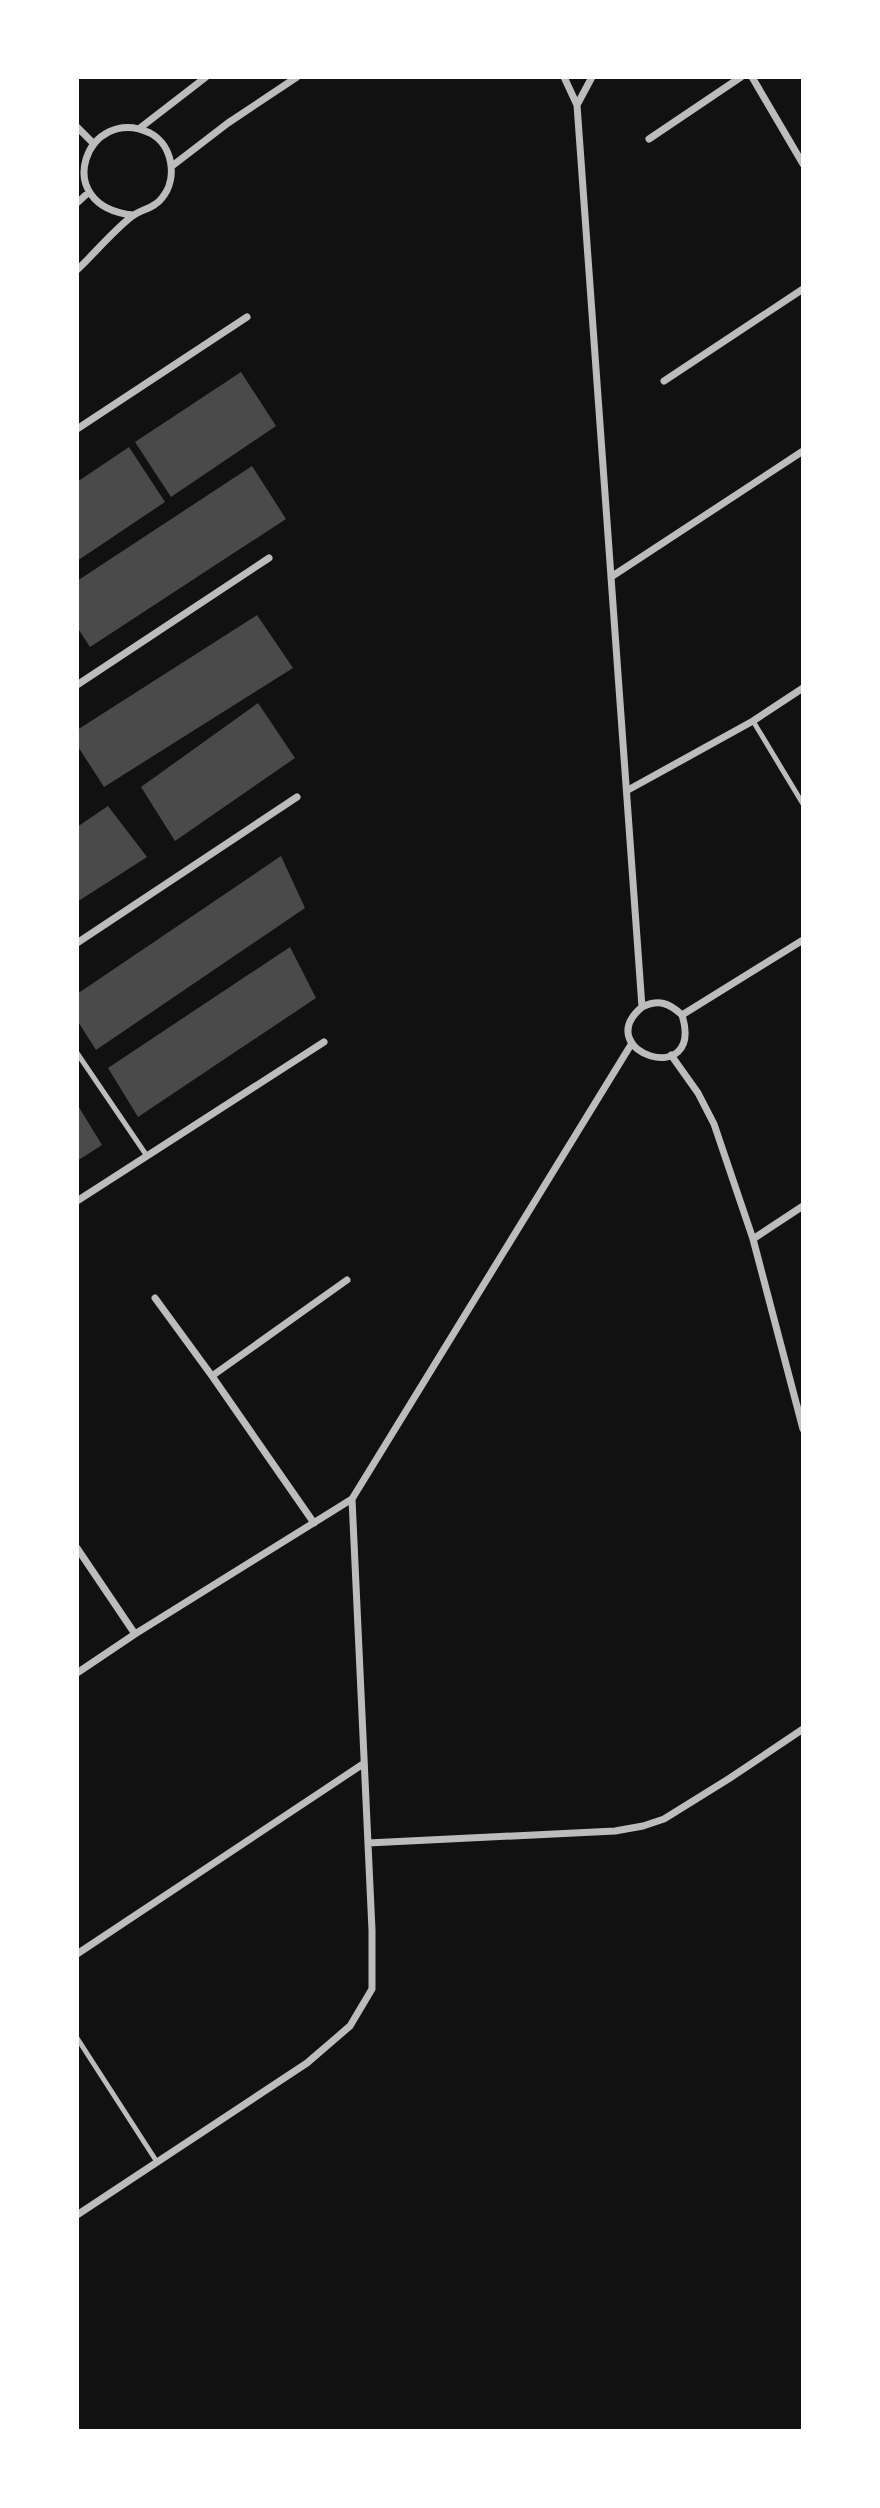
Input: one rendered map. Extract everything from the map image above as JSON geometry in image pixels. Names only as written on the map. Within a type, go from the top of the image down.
[{"type":"street","points":[[140,128],[206,77]]},
{"type":"street","points":[[172,166],[228,122],[296,77]]},
{"type":"street","points":[[564,77],[577,105],[642,1007]]},
{"type":"street","points":[[577,105],[592,77]]},
{"type":"street","points":[[649,139],[741,77]]},
{"type":"street","points":[[752,77],[803,164]]},
{"type":"street","points":[[77,127],[93,144]]},
{"type":"street","points":[[122,127],[140,128],[156,136],[167,150],[172,166],[170,184],[162,199],[149,210],[133,215],[115,213],[100,206],[89,192],[84,176],[85,159],[93,144],[106,133],[122,127]]},
{"type":"street","points":[[77,203],[89,192]]},
{"type":"street","points":[[77,270],[133,215]]},
{"type":"street","points":[[664,381],[803,289]]},
{"type":"street","points":[[77,429],[247,317]]},
{"type":"street","points":[[611,578],[803,451]]},
{"type":"street","points":[[77,685],[269,558]]},
{"type":"street","points":[[628,790],[753,721],[803,688]]},
{"type":"street","points":[[77,943],[297,797]]},
{"type":"street","points":[[682,1015],[803,940]]},
{"type":"street","points":[[652,1002],[664,1002],[682,1015],[685,1037],[680,1048],[671,1055],[649,1058],[639,1052],[632,1043],[629,1030],[631,1022],[642,1007],[652,1002]]},
{"type":"street","points":[[77,1201],[324,1042]]},
{"type":"street","points":[[77,1673],[352,1499],[632,1043]]},
{"type":"street","points":[[671,1055],[698,1094],[714,1124],[753,1239],[803,1429]]},
{"type":"street","points":[[753,1239],[803,1206]]},
{"type":"street","points":[[212,1376],[347,1280]]},
{"type":"street","points":[[155,1298],[314,1523]]},
{"type":"street","points":[[77,2216],[307,2063],[350,2026],[372,1989],[352,1499]]},
{"type":"street","points":[[77,1548],[135,1634]]},
{"type":"street","points":[[368,1843],[615,1831],[643,1826],[664,1819],[803,1728]]},
{"type":"street","points":[[77,1954],[363,1764]]},
{"type":"lane","points":[[753,721],[803,803]]},
{"type":"lane","points":[[77,1053],[147,1156]]},
{"type":"lane","points":[[77,2038],[157,2162]]},
{"type":"building","points":[[241,372],[276,426],[171,497],[135,442]]},
{"type":"building","points":[[129,447],[165,502],[77,561],[77,482]]},
{"type":"building","points":[[252,466],[286,519],[90,647],[77,627],[77,581]]},
{"type":"building","points":[[257,615],[293,668],[104,787],[77,745],[77,730]]},
{"type":"building","points":[[258,703],[295,758],[175,841],[141,787]]},
{"type":"building","points":[[108,806],[147,857],[77,902],[77,827]]},
{"type":"building","points":[[281,856],[305,908],[96,1050],[77,1020],[77,994]]},
{"type":"building","points":[[290,947],[316,998],[138,1117],[108,1068]]},
{"type":"building","points":[[77,1104],[102,1145],[77,1161]]}]
